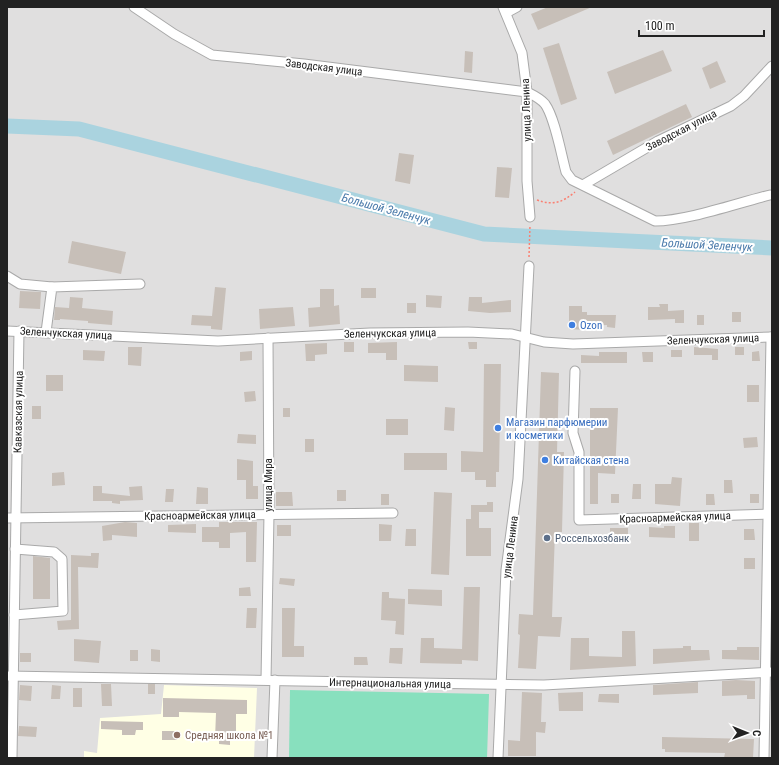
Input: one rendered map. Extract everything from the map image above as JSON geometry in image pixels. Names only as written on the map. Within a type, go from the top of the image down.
[{"type":"street","name":"Заводская улица","points":[[134,7],[174,34],[212,55],[304,64],[527,92]]},
{"type":"street","points":[[505,10],[517,7]]},
{"type":"street","name":"улица Ленина","points":[[505,10],[522,53],[527,92],[528,196],[530,217]]},
{"type":"street","name":"Заводская улица","points":[[583,185],[658,141],[731,106],[744,96],[772,66]]},
{"type":"street","points":[[527,92],[536,96],[545,103],[551,116],[566,172],[572,180],[655,221],[666,221],[690,216],[770,195]]},
{"type":"street","name":"улица Ленина","points":[[498,758],[506,570],[518,479],[524,337],[529,266]]},
{"type":"street","points":[[7,276],[20,284],[52,287],[140,284]]},
{"type":"street","points":[[46,332],[52,287]]},
{"type":"street","name":"Зеленчукская улица","points":[[7,331],[218,341],[370,333],[461,332],[512,334],[544,342],[573,344],[771,337]]},
{"type":"street","name":"Кавказская улица","points":[[12,758],[10,676],[16,549],[11,518],[19,331]]},
{"type":"street","points":[[764,758],[769,672],[771,337]]},
{"type":"street","name":"улица Мира","points":[[268,338],[268,514],[272,758]]},
{"type":"street","name":"Красноармейская улица","points":[[575,371],[573,433],[579,452],[579,520],[770,514]]},
{"type":"street","name":"Красноармейская улица","points":[[11,518],[393,513]]},
{"type":"street","points":[[14,615],[63,612],[62,559],[54,552],[16,549]]},
{"type":"street","name":"Интернациональная улица","points":[[10,676],[544,685],[769,672]]},
{"type":"path","points":[[528,196],[545,203],[557,203],[565,200],[583,185]]},
{"type":"path","points":[[529,266],[530,217]]},
{"type":"shaded area","points":[[7,7],[772,7],[772,758],[7,758]]},
{"type":"shaded area","name":"Средняя школа №1","points":[[164,685],[257,688],[254,758],[84,758],[84,751],[97,753],[100,718],[161,714]]},
{"type":"green space","points":[[290,690],[489,694],[487,758],[289,758]]},
{"type":"building","points":[[548,7],[592,7],[538,30],[531,14]]},
{"type":"building","points":[[559,43],[577,99],[561,105],[543,48]]},
{"type":"building","points":[[663,50],[672,71],[615,94],[607,72]]},
{"type":"building","points":[[465,51],[473,52],[472,73],[464,72]]},
{"type":"building","points":[[717,61],[726,82],[710,89],[702,68]]},
{"type":"building","points":[[686,104],[692,117],[613,155],[607,141]]},
{"type":"building","points":[[399,153],[414,155],[410,184],[395,181]]},
{"type":"building","points":[[497,167],[512,168],[509,198],[495,197]]},
{"type":"building","points":[[72,241],[126,252],[121,274],[68,263]]},
{"type":"building","points":[[215,287],[226,288],[222,330],[211,329],[211,326],[191,325],[192,315],[212,316]]},
{"type":"building","points":[[361,288],[376,288],[376,298],[361,298]]},
{"type":"building","points":[[320,289],[334,289],[334,306],[339,305],[340,324],[309,327],[308,308],[320,307]]},
{"type":"building","points":[[20,291],[41,292],[40,309],[19,308]]},
{"type":"building","points":[[426,295],[442,296],[441,308],[426,307]]},
{"type":"building","points":[[70,297],[83,298],[82,308],[113,311],[112,325],[88,323],[88,321],[54,320],[55,307],[69,308]]},
{"type":"building","points":[[469,297],[482,297],[482,303],[511,300],[511,312],[490,313],[468,311]]},
{"type":"building","points":[[407,303],[416,303],[416,313],[407,313]]},
{"type":"building","points":[[659,304],[668,304],[668,311],[684,310],[684,323],[675,323],[675,319],[648,320],[648,307],[660,307]]},
{"type":"building","points":[[569,306],[582,306],[582,312],[587,312],[587,315],[616,315],[615,328],[607,327],[607,325],[586,326],[586,330],[569,329]]},
{"type":"building","points":[[293,307],[295,326],[260,329],[259,309]]},
{"type":"building","points":[[732,312],[741,312],[741,322],[732,322]]},
{"type":"building","points":[[697,315],[704,315],[704,325],[697,325]]},
{"type":"building","points":[[344,342],[354,342],[354,352],[344,352]]},
{"type":"building","points":[[397,342],[397,360],[386,360],[386,353],[368,353],[368,343]]},
{"type":"building","points":[[468,342],[477,342],[477,349],[469,349]]},
{"type":"building","points":[[327,343],[327,354],[315,355],[315,361],[306,361],[305,344]]},
{"type":"building","points":[[128,347],[142,347],[141,366],[128,365]]},
{"type":"building","points":[[694,347],[718,349],[718,360],[712,360],[712,355],[694,355]]},
{"type":"building","points":[[735,347],[744,347],[744,355],[735,355]]},
{"type":"building","points":[[83,350],[105,351],[104,361],[83,360]]},
{"type":"building","points":[[671,350],[682,350],[682,357],[671,357]]},
{"type":"building","points":[[252,351],[252,360],[240,361],[240,352]]},
{"type":"building","points":[[759,351],[760,361],[752,361],[752,352]]},
{"type":"building","points":[[599,352],[627,352],[627,363],[581,363],[581,355],[599,356]]},
{"type":"building","points":[[642,352],[653,352],[653,362],[643,362]]},
{"type":"building","points":[[484,364],[501,364],[499,472],[496,472],[496,487],[486,487],[486,480],[475,480],[475,472],[461,472],[461,451],[483,452]]},
{"type":"building","points":[[404,365],[438,366],[438,382],[404,381]]},
{"type":"building","points":[[541,372],[559,373],[557,452],[564,452],[562,532],[555,532],[552,617],[562,617],[560,637],[538,636],[536,669],[518,668],[520,635],[518,634],[519,614],[533,615]]},
{"type":"building","points":[[46,375],[63,375],[63,391],[46,391]]},
{"type":"building","points":[[747,385],[759,385],[759,402],[747,402]]},
{"type":"building","points":[[255,391],[256,401],[245,402],[244,392]]},
{"type":"building","points":[[32,406],[41,406],[41,419],[32,419]]},
{"type":"building","points":[[445,407],[455,408],[454,431],[444,430]]},
{"type":"building","points":[[283,408],[290,408],[290,417],[283,417]]},
{"type":"building","points":[[590,408],[618,408],[615,474],[598,473],[598,504],[590,504]]},
{"type":"building","points":[[386,419],[408,419],[408,435],[386,435]]},
{"type":"building","points":[[238,434],[256,435],[256,444],[237,443]]},
{"type":"building","points":[[757,437],[758,447],[744,448],[743,438]]},
{"type":"building","points":[[305,439],[314,439],[314,452],[305,452]]},
{"type":"building","points":[[404,453],[447,453],[447,470],[404,470]]},
{"type":"building","points":[[237,459],[253,461],[253,486],[258,486],[258,499],[246,499],[246,480],[237,480]]},
{"type":"building","points":[[64,472],[65,485],[52,486],[52,473]]},
{"type":"building","points":[[672,477],[682,478],[680,506],[655,504],[655,484],[671,484]]},
{"type":"building","points":[[724,480],[732,480],[733,493],[724,493]]},
{"type":"building","points":[[633,484],[641,484],[641,499],[632,499]]},
{"type":"building","points":[[93,486],[102,486],[102,493],[130,496],[129,487],[142,486],[143,500],[120,501],[120,504],[112,503],[112,501],[93,501]]},
{"type":"building","points":[[197,487],[208,488],[208,504],[196,504]]},
{"type":"building","points":[[166,489],[174,489],[173,502],[165,502]]},
{"type":"building","points":[[337,490],[346,490],[346,501],[337,501]]},
{"type":"building","points":[[276,492],[292,492],[293,506],[276,506]]},
{"type":"building","points":[[434,492],[452,493],[449,575],[431,574]]},
{"type":"building","points":[[381,494],[389,494],[389,505],[381,505]]},
{"type":"building","points":[[611,494],[619,494],[619,503],[611,503]]},
{"type":"building","points":[[706,494],[714,494],[715,505],[706,505]]},
{"type":"building","points":[[750,494],[759,494],[759,503],[750,503]]},
{"type":"building","points":[[487,502],[493,502],[493,512],[479,512],[479,528],[491,528],[491,556],[466,556],[466,519],[471,519],[471,505],[487,505]]},
{"type":"building","points":[[125,522],[137,523],[137,537],[112,535],[112,540],[103,541],[102,526]]},
{"type":"building","points":[[219,522],[257,522],[256,562],[246,562],[246,532],[230,533],[230,548],[219,548],[219,542],[202,542],[202,527],[219,527]]},
{"type":"building","points":[[689,523],[699,523],[699,541],[689,541]]},
{"type":"building","points":[[196,524],[196,533],[168,532],[168,525]]},
{"type":"building","points":[[379,524],[392,525],[391,541],[379,541]]},
{"type":"building","points":[[277,525],[291,525],[291,536],[277,536]]},
{"type":"building","points":[[664,526],[675,526],[675,538],[649,537],[649,527],[664,528]]},
{"type":"building","points":[[610,528],[628,528],[628,544],[610,543]]},
{"type":"building","points":[[406,529],[416,529],[416,546],[405,546]]},
{"type":"building","points":[[744,529],[754,529],[755,540],[744,540]]},
{"type":"building","points":[[91,553],[99,553],[98,568],[78,567],[79,629],[58,630],[57,621],[71,620],[71,555],[91,556]]},
{"type":"building","points":[[33,556],[50,558],[50,599],[33,599]]},
{"type":"building","points":[[744,558],[755,558],[755,569],[744,569]]},
{"type":"building","points":[[280,578],[295,579],[294,586],[279,584]]},
{"type":"building","points":[[250,587],[251,596],[239,596],[239,588]]},
{"type":"building","points":[[464,587],[480,587],[478,661],[462,660],[462,664],[420,663],[421,638],[434,638],[434,648],[462,649]]},
{"type":"building","points":[[408,589],[442,590],[442,606],[408,604]]},
{"type":"building","points":[[382,592],[389,592],[389,598],[405,599],[404,635],[395,634],[396,621],[381,620]]},
{"type":"building","points":[[247,608],[257,608],[256,628],[246,628]]},
{"type":"building","points":[[282,608],[295,608],[294,646],[304,646],[304,657],[282,657]]},
{"type":"building","points":[[622,631],[635,631],[636,666],[570,670],[571,638],[589,638],[589,656],[622,657]]},
{"type":"building","points":[[74,639],[101,641],[99,663],[74,661]]},
{"type":"building","points":[[683,646],[691,646],[691,650],[709,650],[710,660],[653,664],[653,649],[683,648]]},
{"type":"building","points":[[737,647],[759,647],[759,660],[722,659],[722,650],[737,650]]},
{"type":"building","points":[[390,648],[403,648],[402,664],[389,663]]},
{"type":"building","points":[[151,649],[160,650],[160,662],[151,661]]},
{"type":"building","points":[[130,650],[138,650],[138,661],[130,661]]},
{"type":"building","points":[[20,653],[31,653],[31,662],[20,662]]},
{"type":"building","points":[[354,657],[367,657],[368,665],[354,665]]},
{"type":"building","points":[[722,681],[755,681],[755,699],[747,699],[747,695],[722,696]]},
{"type":"building","points":[[698,682],[698,693],[653,695],[653,685]]},
{"type":"building","points":[[101,684],[111,684],[112,706],[102,706]]},
{"type":"building","points":[[148,684],[155,684],[155,694],[148,694]]},
{"type":"building","points":[[20,685],[32,686],[31,701],[19,700]]},
{"type":"building","points":[[52,685],[61,686],[60,699],[51,699]]},
{"type":"building","points":[[73,688],[82,688],[82,707],[73,707]]},
{"type":"building","points":[[522,692],[542,693],[541,722],[546,722],[545,733],[536,732],[536,756],[508,756],[508,740],[520,741]]},
{"type":"building","points":[[583,692],[583,711],[559,711],[558,693]]},
{"type":"building","points":[[599,694],[619,694],[619,703],[598,702]]},
{"type":"building","points":[[163,698],[247,700],[247,714],[236,714],[236,740],[230,739],[230,745],[219,744],[219,739],[215,739],[216,713],[179,712],[179,717],[163,717]]},
{"type":"building","points":[[101,721],[143,722],[143,730],[136,730],[135,735],[122,735],[122,730],[101,729]]},
{"type":"building","points":[[19,726],[37,727],[36,737],[18,736]]},
{"type":"building","points":[[162,731],[178,731],[177,740],[162,740]]},
{"type":"building","points":[[662,737],[754,739],[753,758],[724,758],[725,753],[665,752],[665,749],[662,749]]},
{"type":"waterway","name":"Большой Зеленчук","points":[[7,126],[79,129],[484,234],[772,248]]},
{"type":"place","name":"Ozon","points":[[572,325]]},
{"type":"place","name":"Магазин парфюмерии и косметики","points":[[498,428]]},
{"type":"place","name":"Китайская стена","points":[[545,460]]},
{"type":"place","name":"Россельхозбанк","points":[[547,538]]},
{"type":"place","name":"Средняя школа №1","points":[[177,735]]}]
